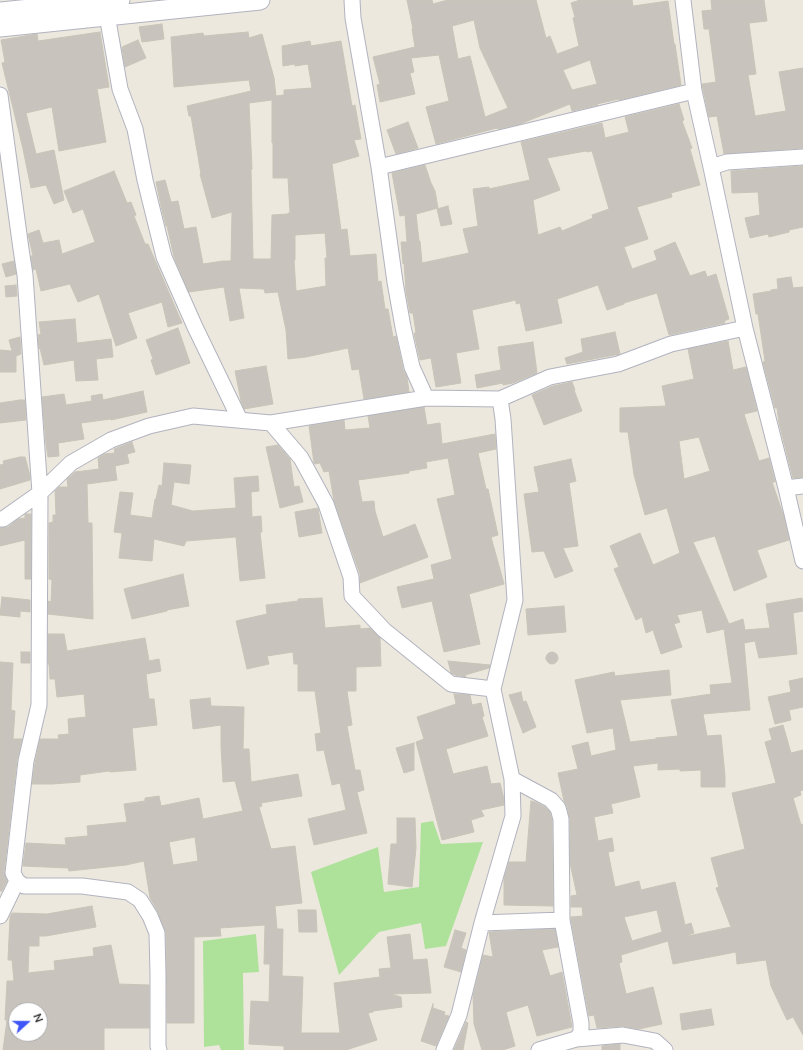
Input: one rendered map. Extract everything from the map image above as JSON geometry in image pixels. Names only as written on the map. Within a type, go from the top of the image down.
[{"type":"street","points":[[0,12],[120,0]]},
{"type":"street","points":[[0,26],[260,0]]},
{"type":"street","points":[[352,0],[353,18],[379,167],[395,282],[403,327],[412,367],[426,398]]},
{"type":"street","points":[[683,0],[694,91],[745,328],[803,561]]},
{"type":"street","points":[[107,15],[120,89],[135,129],[145,180],[164,257],[195,328],[240,420]]},
{"type":"street","points":[[379,167],[694,91]]},
{"type":"street","points":[[0,96],[25,275],[40,493],[38,705],[26,761],[13,873],[16,881],[24,886],[82,886],[128,892],[140,900],[150,916],[156,933],[159,1050]]},
{"type":"street","points":[[711,168],[727,162],[803,157]]},
{"type":"street","points":[[0,519],[3,519],[40,493],[71,463],[110,440],[149,426],[193,416],[271,423],[426,398],[500,399],[550,377],[618,364],[672,344],[745,328]]},
{"type":"street","points":[[444,1050],[459,1014],[482,923],[513,816],[512,779],[493,689],[515,600],[503,419],[500,399]]},
{"type":"street","points":[[271,423],[301,458],[326,504],[351,577],[352,596],[384,630],[451,684],[493,689]]},
{"type":"street","points":[[786,488],[803,486]]},
{"type":"street","points":[[512,779],[551,800],[558,808],[561,819],[562,920],[581,1023],[581,1033],[576,1039]]},
{"type":"street","points":[[0,916],[16,881]]},
{"type":"street","points":[[482,923],[562,920]]},
{"type":"street","points":[[539,1050],[576,1039],[623,1035],[655,1041],[665,1050]]},
{"type":"green space","points":[[433,821],[441,844],[483,842],[446,946],[425,949],[421,923],[379,932],[339,975],[311,872],[378,847],[384,892],[419,887],[421,823]]},
{"type":"green space","points":[[256,934],[259,972],[243,973],[244,1050],[221,1050],[219,1045],[204,1047],[203,941]]},
{"type":"building","points":[[407,0],[432,0],[433,4],[448,0],[536,0],[546,38],[550,36],[557,54],[579,46],[573,18],[575,17],[571,3],[580,0],[632,0],[633,6],[668,1],[681,85],[572,111],[570,104],[520,124],[497,128],[436,144],[426,107],[449,101],[439,55],[411,58],[414,72],[410,73],[415,94],[380,102],[377,85],[380,84],[373,57],[415,47]],"holes":[[[474,20],[480,48],[508,108],[485,117],[470,56],[458,59],[452,26]],[[590,60],[597,84],[572,90],[563,70]]]},
{"type":"building","points":[[711,0],[764,0],[767,21],[749,23],[756,74],[748,75],[755,116],[786,111],[779,72],[803,68],[803,148],[724,154],[717,116],[709,117],[702,84],[716,82],[709,29],[704,29],[702,11],[712,10]]},
{"type":"building","points":[[162,24],[164,39],[142,42],[139,27]]},
{"type":"building","points":[[100,32],[109,87],[97,89],[106,142],[59,151],[52,107],[26,113],[36,154],[54,150],[64,200],[54,204],[46,185],[31,188],[2,63],[5,62],[1,40],[37,34],[38,41]]},
{"type":"building","points":[[248,32],[249,38],[262,34],[274,78],[276,96],[284,95],[284,90],[312,88],[308,64],[283,66],[282,46],[310,41],[311,46],[341,41],[352,106],[355,105],[361,139],[354,140],[359,156],[332,164],[341,230],[347,229],[350,256],[376,254],[378,282],[381,281],[385,309],[388,309],[393,337],[396,336],[403,369],[407,377],[409,392],[364,399],[359,369],[352,370],[348,348],[306,357],[288,359],[286,330],[278,292],[265,293],[264,289],[239,288],[244,318],[230,321],[224,287],[189,292],[174,257],[156,182],[165,180],[171,202],[178,201],[184,229],[196,227],[203,264],[231,261],[232,212],[212,218],[200,174],[191,116],[189,116],[187,106],[251,91],[249,80],[174,87],[171,37],[203,33],[204,36]],"holes":[[[272,100],[273,178],[288,178],[290,213],[272,215],[271,259],[253,259],[252,169],[249,103]],[[325,233],[327,258],[325,258],[326,286],[296,291],[294,260],[295,235]]]},
{"type":"building","points":[[138,40],[146,58],[125,67],[122,47]]},
{"type":"building","points":[[679,104],[684,120],[682,121],[692,148],[690,149],[700,185],[671,193],[672,197],[637,207],[648,239],[624,247],[632,269],[657,260],[654,251],[675,242],[690,276],[705,271],[707,277],[716,274],[729,319],[724,321],[725,323],[669,335],[657,293],[607,310],[598,285],[557,299],[562,323],[526,331],[520,303],[516,304],[516,300],[472,310],[479,349],[456,353],[461,383],[436,387],[431,358],[420,360],[414,333],[416,333],[413,313],[410,313],[406,291],[401,242],[407,242],[405,215],[400,216],[392,173],[425,165],[435,191],[438,208],[416,214],[422,263],[469,253],[463,229],[478,226],[473,189],[489,187],[489,189],[530,180],[521,142],[602,123],[605,138],[629,132],[625,117]],"holes":[[[592,151],[609,209],[592,215],[593,218],[562,231],[560,227],[538,235],[533,200],[560,190],[547,158]]]},
{"type":"building","points":[[408,122],[418,148],[396,154],[387,130]]},
{"type":"building","points":[[803,166],[803,227],[769,237],[768,234],[750,238],[745,218],[760,215],[758,192],[732,193],[731,171]]},
{"type":"building","points":[[114,171],[127,203],[131,202],[136,215],[134,216],[145,244],[148,244],[182,323],[168,327],[162,302],[128,313],[137,338],[116,346],[99,294],[78,302],[70,284],[41,291],[36,269],[33,270],[31,256],[33,256],[28,234],[39,230],[43,243],[59,240],[62,254],[95,242],[83,209],[73,213],[64,191]]},
{"type":"building","points":[[448,206],[452,224],[441,226],[437,209]]},
{"type":"building","points":[[14,261],[16,274],[6,277],[2,264]]},
{"type":"building","points":[[791,277],[793,288],[803,287],[803,477],[793,478],[779,423],[777,408],[775,408],[763,362],[765,361],[758,314],[756,314],[753,294],[778,289],[777,279]]},
{"type":"building","points":[[16,285],[17,296],[6,297],[5,286]]},
{"type":"building","points":[[75,319],[77,343],[111,339],[113,357],[96,359],[98,380],[76,381],[74,360],[44,365],[40,348],[39,349],[38,335],[41,334],[39,322]]},
{"type":"building","points":[[178,328],[190,363],[156,375],[151,360],[153,359],[146,340]]},
{"type":"building","points":[[615,332],[620,354],[567,364],[565,358],[583,352],[581,339]]},
{"type":"building","points":[[20,337],[21,354],[16,356],[16,372],[0,372],[0,350],[12,351],[9,340]]},
{"type":"building","points":[[728,341],[733,370],[746,367],[757,411],[744,414],[759,461],[769,458],[775,482],[772,482],[784,517],[789,540],[757,550],[767,577],[734,591],[715,536],[693,542],[729,624],[743,619],[745,630],[770,628],[766,604],[802,598],[803,611],[793,613],[797,654],[759,658],[755,641],[744,643],[750,710],[703,714],[707,736],[721,735],[725,787],[701,787],[701,770],[658,770],[658,763],[633,766],[640,797],[611,804],[613,813],[594,817],[598,841],[612,838],[614,851],[608,852],[615,887],[639,881],[641,890],[675,882],[685,925],[691,923],[694,933],[688,936],[731,927],[716,888],[719,887],[711,858],[745,849],[732,793],[776,783],[765,742],[772,740],[769,729],[783,725],[791,753],[803,750],[803,790],[800,791],[801,795],[793,798],[801,825],[803,824],[803,1035],[793,1017],[787,1020],[771,986],[766,960],[737,964],[736,952],[673,964],[668,941],[621,955],[622,962],[619,963],[626,994],[653,987],[662,1024],[639,1029],[622,1026],[597,1028],[594,1015],[589,1016],[571,919],[571,917],[583,916],[582,907],[571,907],[571,896],[577,895],[570,863],[570,819],[567,806],[564,801],[558,773],[578,769],[572,746],[588,742],[591,756],[616,750],[613,728],[587,733],[575,680],[614,672],[615,676],[669,670],[671,695],[620,700],[630,742],[678,736],[671,700],[711,694],[710,685],[732,683],[724,629],[707,633],[702,610],[677,615],[680,622],[674,624],[682,647],[661,654],[653,630],[646,633],[642,617],[636,620],[614,569],[619,567],[610,546],[640,533],[653,565],[680,553],[667,508],[645,515],[634,475],[628,432],[620,432],[620,408],[666,406],[662,386],[694,379],[688,349]],"holes":[[[699,437],[710,471],[684,479],[679,441]],[[657,910],[662,932],[632,941],[624,917]]]},
{"type":"building","points":[[533,342],[537,373],[513,383],[503,385],[503,383],[477,388],[475,375],[501,370],[498,347]]},
{"type":"building","points":[[266,366],[273,404],[244,409],[235,371]]},
{"type":"building","points":[[572,382],[582,411],[544,425],[532,395],[553,386]]},
{"type":"building","points":[[143,391],[147,412],[111,420],[81,423],[84,439],[58,443],[59,456],[48,457],[42,397],[64,394],[66,405],[92,401],[91,396],[102,394],[103,400]]},
{"type":"building","points":[[25,400],[26,420],[0,423],[0,403]]},
{"type":"building","points":[[424,407],[427,425],[440,423],[442,444],[495,434],[496,449],[478,453],[498,535],[491,537],[504,584],[469,594],[480,644],[444,652],[432,601],[402,608],[397,587],[434,579],[431,565],[452,559],[437,499],[455,495],[448,458],[426,462],[427,468],[409,471],[409,473],[358,480],[362,502],[374,501],[375,511],[383,537],[415,524],[428,557],[360,583],[360,574],[334,501],[329,471],[324,472],[320,463],[314,463],[309,426],[344,420],[345,430],[370,428],[368,416]]},
{"type":"building","points":[[132,442],[135,452],[127,454],[129,463],[115,466],[117,480],[87,484],[88,523],[92,523],[93,619],[48,614],[48,601],[51,602],[52,580],[49,579],[49,523],[53,522],[53,515],[56,515],[55,491],[59,487],[68,487],[67,479],[75,472],[99,469],[98,458],[104,454],[115,453],[114,449]]},
{"type":"building","points":[[278,445],[290,459],[294,487],[299,486],[303,502],[280,508],[266,447]]},
{"type":"building","points":[[25,457],[30,480],[0,489],[0,465],[4,464],[3,461]]},
{"type":"building","points":[[571,459],[576,481],[569,483],[578,546],[563,548],[573,571],[555,578],[544,551],[532,552],[524,494],[539,492],[534,467]]},
{"type":"building","points":[[164,463],[191,465],[189,484],[174,482],[171,505],[193,511],[236,508],[234,478],[258,476],[259,491],[251,492],[252,517],[261,516],[262,532],[260,532],[265,578],[240,581],[236,537],[186,541],[184,546],[154,539],[152,561],[119,558],[122,533],[114,532],[120,492],[133,493],[130,515],[152,518],[159,485],[162,486]]},
{"type":"building","points":[[318,508],[322,533],[299,537],[295,512]]},
{"type":"building","points":[[25,514],[31,514],[31,579],[25,579],[25,540],[0,546],[0,528],[8,527],[18,519],[25,518]]},
{"type":"building","points":[[183,574],[189,606],[132,619],[124,589]]},
{"type":"building","points":[[2,597],[30,600],[30,612],[20,611],[20,617],[0,615]]},
{"type":"building","points":[[322,598],[325,628],[360,625],[360,629],[370,628],[380,638],[381,666],[356,667],[356,691],[347,691],[352,725],[347,726],[355,770],[360,770],[364,790],[357,792],[367,833],[314,845],[308,819],[346,810],[340,783],[332,785],[324,750],[317,751],[315,734],[321,733],[315,691],[298,691],[298,664],[294,664],[293,652],[267,656],[269,664],[247,669],[236,621],[267,614],[266,605],[298,601],[298,599]]},
{"type":"building","points":[[564,606],[566,632],[528,635],[526,609]]},
{"type":"building","points":[[48,634],[64,634],[67,651],[145,638],[149,661],[159,659],[161,671],[146,674],[149,699],[154,699],[157,725],[132,728],[136,770],[109,771],[80,775],[80,782],[32,784],[40,739],[59,739],[58,735],[69,734],[68,719],[86,717],[84,694],[57,697],[55,679],[50,679],[48,664]]},
{"type":"building","points":[[21,652],[30,652],[30,663],[21,663]]},
{"type":"building","points":[[550,652],[554,652],[558,658],[554,664],[550,664],[546,660],[546,656]]},
{"type":"building","points":[[448,661],[490,665],[489,668],[465,675],[466,677],[451,673]]},
{"type":"building","points":[[0,662],[13,663],[11,710],[15,711],[13,739],[22,739],[17,760],[4,872],[7,881],[2,891],[0,891]]},
{"type":"building","points":[[803,678],[803,707],[789,710],[791,720],[775,724],[768,697],[791,692],[789,681]]},
{"type":"building","points":[[521,692],[523,702],[526,701],[536,727],[523,733],[509,695]]},
{"type":"building","points":[[454,694],[470,695],[472,705],[481,703],[484,716],[482,717],[488,736],[446,749],[453,774],[487,766],[491,784],[500,783],[504,805],[481,810],[484,816],[471,820],[474,832],[442,840],[416,742],[424,739],[417,717],[456,704]]},
{"type":"building","points":[[210,698],[211,706],[244,707],[243,749],[249,749],[251,782],[298,774],[302,796],[261,803],[262,806],[259,807],[271,849],[295,846],[302,903],[275,906],[277,929],[283,929],[282,976],[303,977],[301,1033],[340,1033],[334,983],[380,977],[379,969],[391,968],[387,937],[410,934],[413,960],[427,959],[431,993],[391,994],[401,997],[402,1007],[368,1013],[377,1040],[346,1050],[284,1050],[284,1046],[249,1044],[251,1001],[269,1002],[270,964],[264,964],[265,925],[220,928],[221,936],[194,937],[194,1023],[167,1023],[166,933],[158,912],[150,898],[144,861],[126,865],[69,871],[68,868],[23,866],[26,843],[66,845],[65,838],[88,836],[87,826],[127,822],[124,804],[145,801],[145,798],[159,796],[161,806],[199,798],[203,819],[243,811],[235,781],[223,782],[221,725],[193,729],[190,700]],"holes":[[[195,837],[198,861],[173,865],[169,842]]]},
{"type":"building","points":[[414,743],[414,770],[404,773],[396,748]]},
{"type":"building","points":[[531,801],[545,807],[550,812],[552,820],[553,906],[504,905],[504,878],[509,862],[526,862]]},
{"type":"building","points":[[397,818],[415,818],[416,848],[412,887],[388,884],[391,844],[397,844]]},
{"type":"building","points":[[92,906],[96,927],[39,936],[39,946],[29,946],[28,973],[55,970],[54,961],[94,956],[93,948],[111,945],[119,984],[149,985],[149,1028],[104,1028],[104,1050],[3,1050],[7,1020],[5,1020],[7,981],[14,981],[12,960],[8,960],[10,917],[12,913],[47,914]]},
{"type":"building","points":[[298,910],[316,910],[317,932],[299,932]]},
{"type":"building","points":[[555,929],[558,947],[542,950],[550,976],[562,972],[572,1027],[537,1036],[528,1005],[506,1012],[515,1046],[503,1050],[482,1050],[474,1024],[473,996],[483,955],[493,957],[489,932]]},
{"type":"building","points":[[455,930],[466,933],[461,948],[466,950],[461,972],[444,967]]},
{"type":"building","points":[[433,1004],[433,1008],[445,1012],[444,1015],[449,1016],[436,1046],[421,1041]]},
{"type":"building","points":[[711,1009],[714,1025],[682,1030],[680,1014]]},
{"type":"building","points":[[466,1022],[468,1023],[463,1050],[454,1050]]},
{"type":"building","points":[[620,1044],[620,1050],[602,1050],[602,1046]]}]
